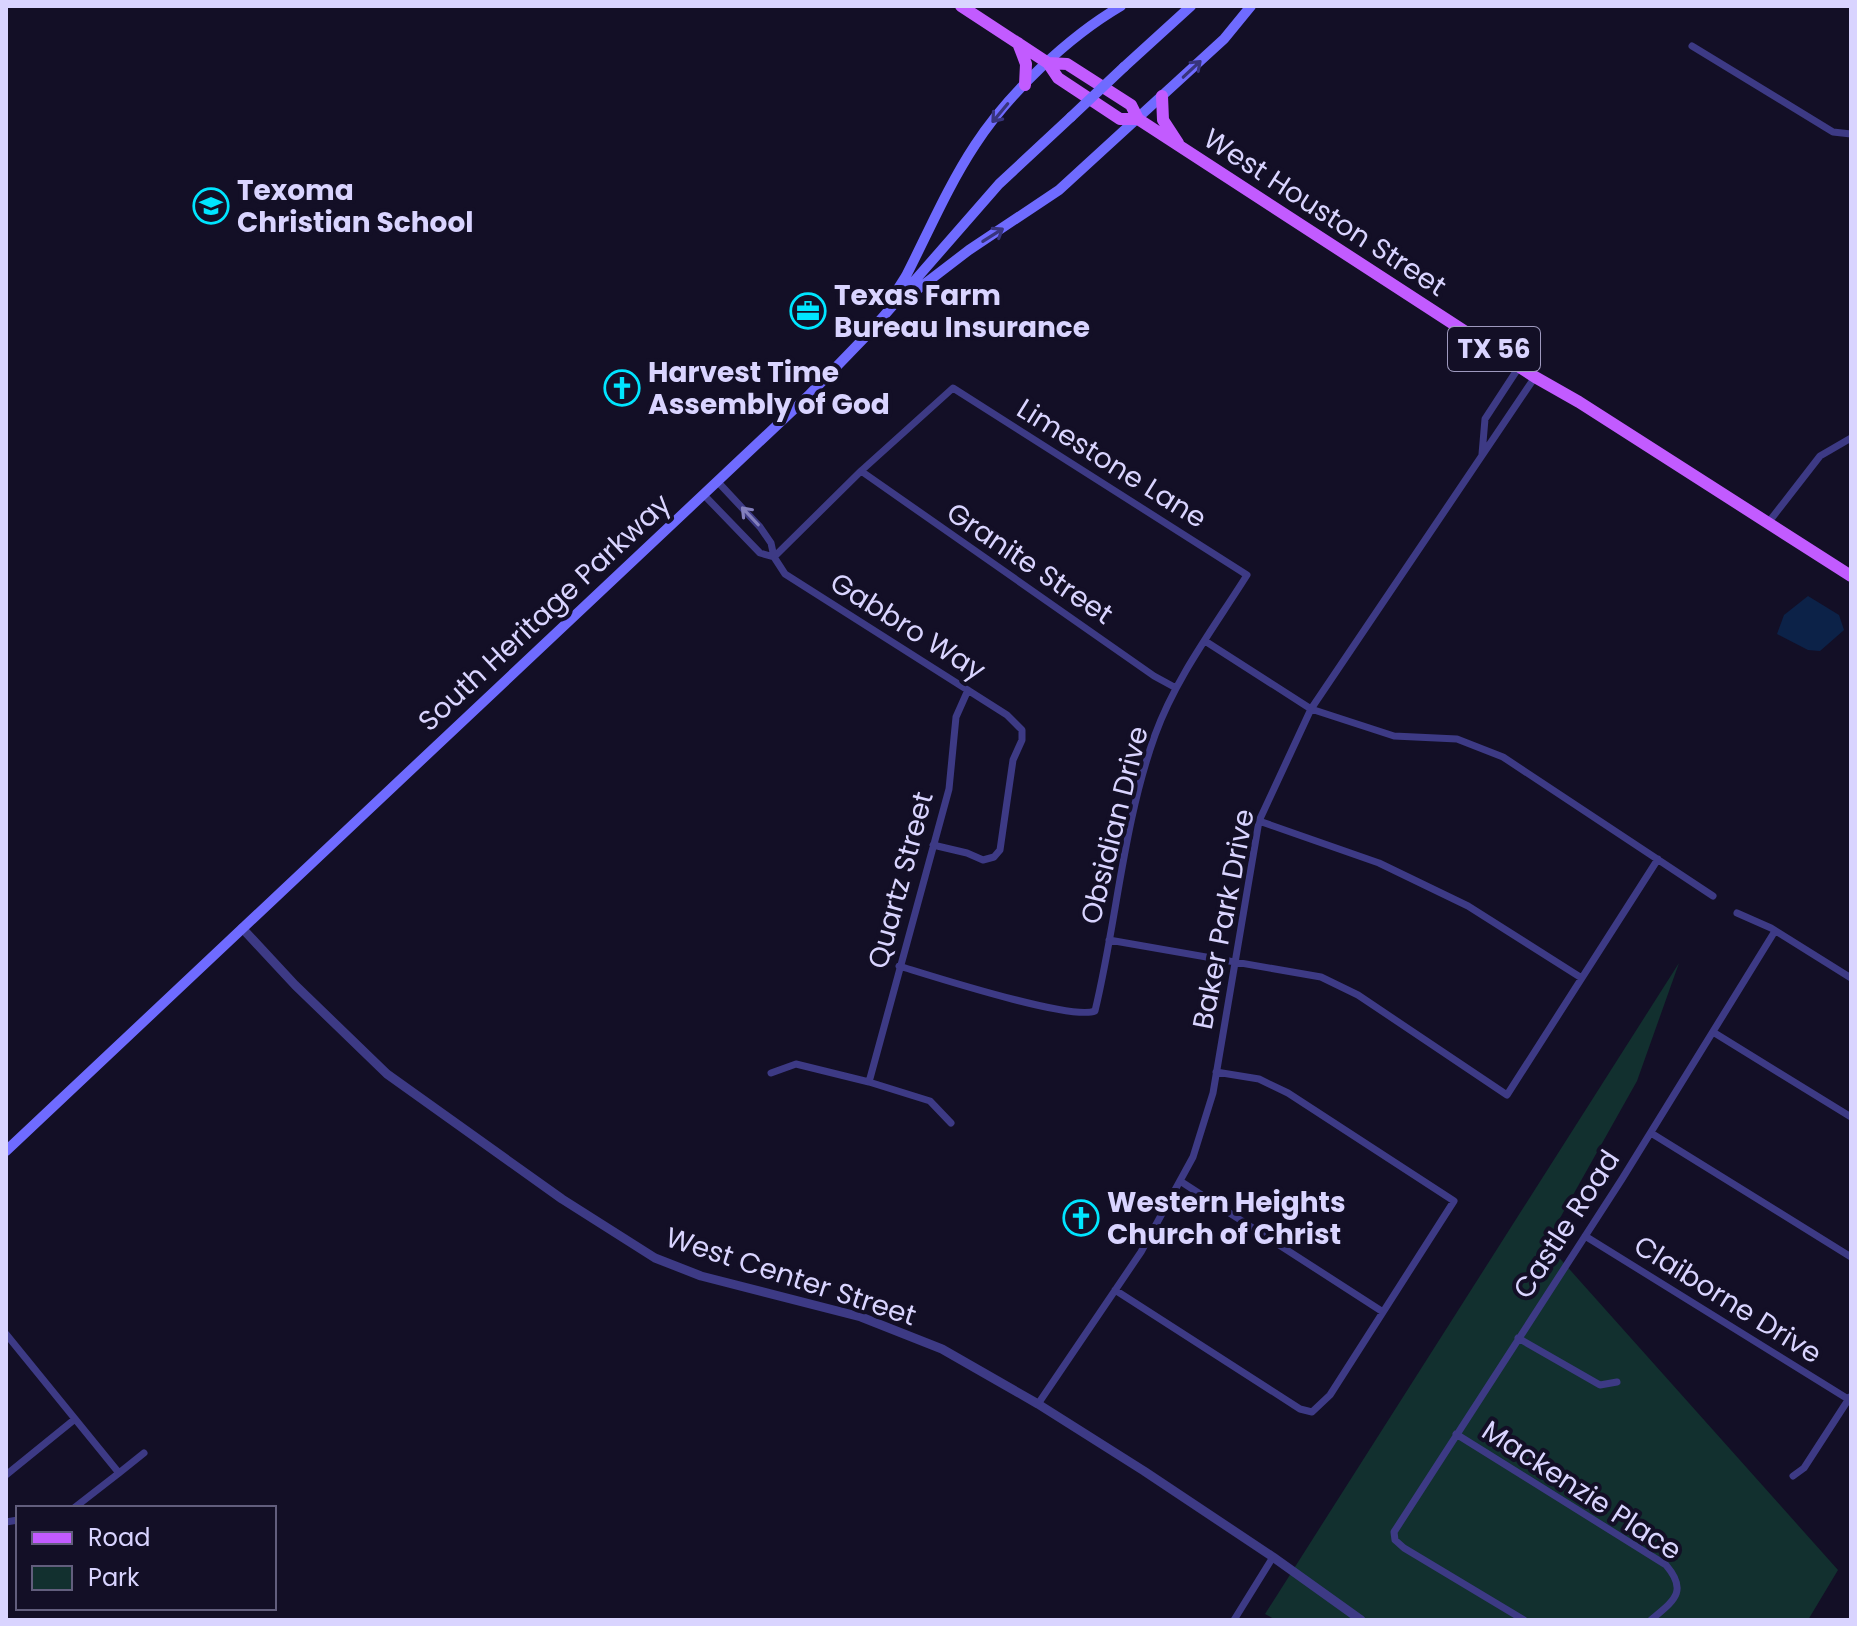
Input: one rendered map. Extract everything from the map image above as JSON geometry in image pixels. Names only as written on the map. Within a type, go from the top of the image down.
[{"type":"main road","name":"West Houston Street","points":[[961,6],[1048,63],[1058,78],[1120,119],[1138,119],[1519,367],[1851,576]]},
{"type":"main road","points":[[868,334],[906,276],[975,145],[1001,111],[1081,34],[1121,6]]},
{"type":"main road","name":"South Heritage Parkway","points":[[6,1151],[808,396],[868,334],[999,184],[1191,6]]},
{"type":"main road","points":[[868,334],[940,271],[1059,190],[1224,39],[1251,6]]},
{"type":"main road","points":[[1018,43],[1026,64],[1025,85]]},
{"type":"main road","points":[[1162,96],[1163,120],[1179,146]]},
{"type":"street","points":[[1692,46],[1833,132],[1851,134]]},
{"type":"street","points":[[1482,455],[1485,419],[1519,367]]},
{"type":"street","name":"Baker Park Drive","points":[[1038,1404],[1141,1252],[1193,1157],[1213,1093],[1259,821],[1311,709],[1535,377]]},
{"type":"street","name":"Limestone Lane","points":[[861,471],[953,388],[1247,575]]},
{"type":"street","points":[[1768,523],[1820,456],[1851,438]]},
{"type":"street","points":[[774,557],[861,471]]},
{"type":"street","name":"Granite Street","points":[[861,471],[1154,676],[1176,688]]},
{"type":"street","name":"Gabbro Way","points":[[717,481],[760,527],[785,574],[1007,715],[1022,730],[1022,740],[1013,760],[1000,850],[994,857],[983,860],[933,845]]},
{"type":"street","name":"Gabbro Way","points":[[703,494],[760,553],[774,557]]},
{"type":"street","name":"Obsidian Drive","points":[[899,966],[1037,1005],[1087,1014],[1095,1011],[1125,849],[1156,733],[1176,688],[1247,575]]},
{"type":"street","points":[[1205,641],[1311,709],[1394,736],[1457,739],[1503,757],[1713,896]]},
{"type":"street","name":"Quartz Street","points":[[869,1082],[949,789],[956,717],[968,690]]},
{"type":"street","points":[[1259,821],[1379,863],[1468,906],[1580,977]]},
{"type":"street","points":[[1109,940],[1321,977],[1358,995],[1507,1095],[1658,859]]},
{"type":"street","points":[[1737,913],[1775,931],[1851,978]]},
{"type":"street","name":"West Center Street","points":[[242,928],[295,985],[387,1074],[562,1199],[655,1258],[701,1276],[861,1317],[942,1349],[1038,1404],[1273,1557],[1361,1620]]},
{"type":"street","name":"Castle Road","points":[[1524,1620],[1404,1548],[1395,1540],[1394,1532],[1651,1133],[1775,931]]},
{"type":"street","points":[[1713,1032],[1851,1117]]},
{"type":"street","points":[[771,1073],[796,1064],[869,1082],[930,1101],[951,1123]]},
{"type":"street","points":[[1115,1290],[1300,1409],[1312,1412],[1330,1395],[1454,1201],[1272,1083],[1216,1072]]},
{"type":"street","points":[[1651,1133],[1851,1257]]},
{"type":"street","points":[[1180,1181],[1383,1312]]},
{"type":"street","name":"Claiborne Drive","points":[[1585,1236],[1850,1397]]},
{"type":"street","points":[[6,1334],[119,1473]]},
{"type":"street","points":[[1518,1338],[1600,1385],[1617,1382]]},
{"type":"street","points":[[1793,1476],[1804,1468],[1850,1397]]},
{"type":"street","points":[[6,1475],[75,1419]]},
{"type":"street","name":"Mackenzie Place","points":[[1456,1434],[1666,1565],[1677,1578],[1677,1594],[1651,1620]]},
{"type":"street","points":[[77,1506],[144,1453]]},
{"type":"street","points":[[1234,1620],[1273,1557]]},
{"type":"green space","points":[[1679,963],[1637,1081],[1546,1243],[1838,1570],[1808,1620],[1276,1620],[1265,1614]]},
{"type":"water","points":[[1808,596],[1839,615],[1844,630],[1820,651],[1808,650],[1777,634],[1784,615]]},
{"type":"place","name":"Texoma Christian School","points":[[211,206]]},
{"type":"place","name":"Texas Farm Bureau Insurance","points":[[808,311]]},
{"type":"place","name":"Harvest Time Assembly of God","points":[[622,388]]},
{"type":"place","name":"Western Heights Church of Christ","points":[[1081,1218]]}]
